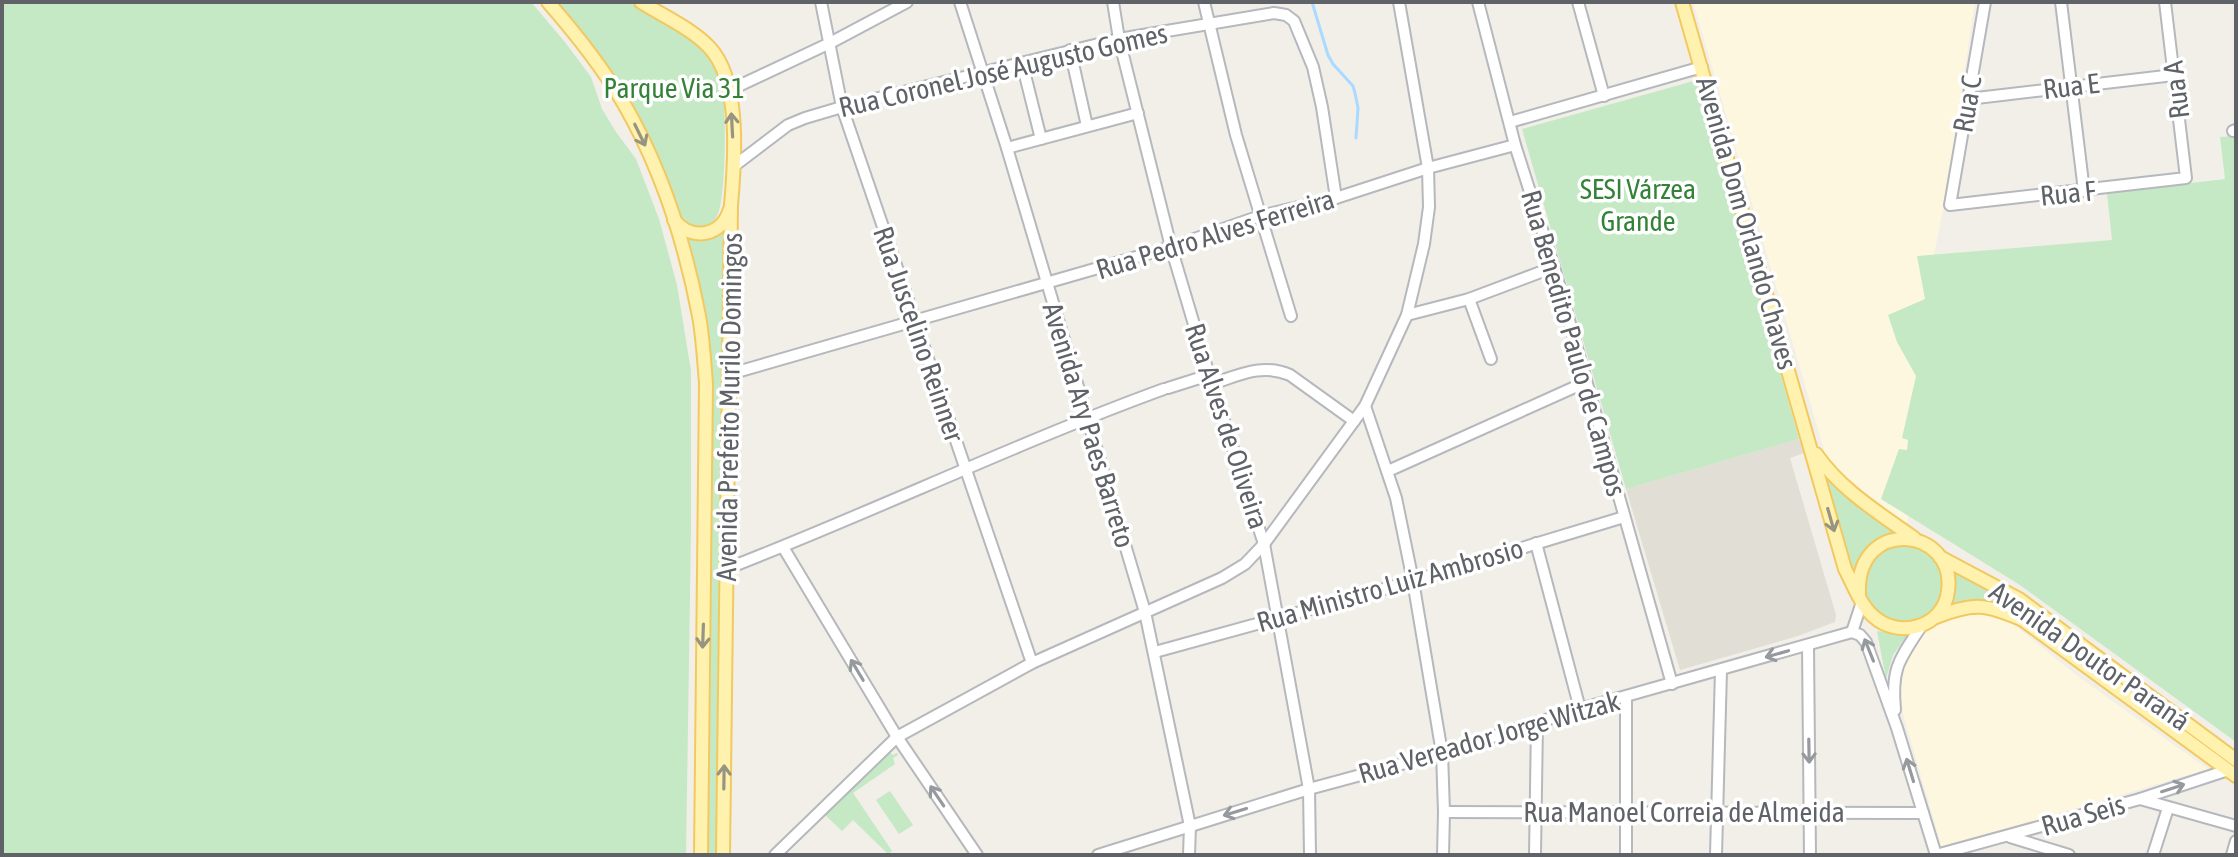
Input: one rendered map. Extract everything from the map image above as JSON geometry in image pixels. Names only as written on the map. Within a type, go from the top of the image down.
[{"type":"main road","name":"Avenida Prefeito Murilo Domingos","points":[[641,2],[704,43],[721,63],[730,90],[734,166],[723,855]]},
{"type":"main road","name":"Avenida Dom Orlando Chaves","points":[[1682,2],[1845,569],[1860,599]]},
{"type":"main road","name":"Avenida Prefeito Murilo Domingos","points":[[552,5],[623,102],[652,160],[673,217],[699,317],[706,383],[701,855]]},
{"type":"main road","points":[[673,217],[687,231],[706,234],[724,223],[731,205]]},
{"type":"main road","name":"Avenida Dom Orlando Chaves","points":[[1810,443],[1831,474],[1862,502],[1917,541]]},
{"type":"main road","points":[[1889,541],[1917,541],[1930,547],[1940,557],[1947,569],[1948,596],[1942,608],[1928,622],[1900,629],[1889,626],[1870,613],[1860,599],[1860,572],[1866,559],[1876,548],[1889,541]]},
{"type":"main road","name":"Avenida Doutor Paraná","points":[[1940,557],[2019,599],[2233,769]]},
{"type":"main road","name":"Avenida Doutor Paraná","points":[[1928,622],[1963,608],[1980,606],[1997,608],[2023,620],[2233,769]]},
{"type":"street","name":"Rua Juscelino Reinner","points":[[821,2],[842,107],[1032,663]]},
{"type":"street","points":[[730,90],[830,43],[907,2]]},
{"type":"street","name":"Avenida Ary Paes Barreto","points":[[960,2],[1007,148],[1145,612],[1190,826],[1189,855]]},
{"type":"street","name":"Rua Alves de Oliveira","points":[[1113,2],[1119,39],[1171,247],[1210,380],[1264,544],[1309,789],[1310,855]]},
{"type":"street","points":[[1204,2],[1236,135],[1291,316]]},
{"type":"street","points":[[775,855],[897,737],[1032,663],[1222,578],[1245,564],[1264,544],[1365,406],[1407,315],[1429,207],[1428,168],[1399,2]]},
{"type":"street","name":"Rua Benedito Paulo de Campos","points":[[1478,2],[1515,145],[1554,267],[1672,684]]},
{"type":"street","points":[[1578,2],[1604,96]]},
{"type":"street","name":"Rua C","points":[[1950,205],[1985,2]]},
{"type":"street","points":[[2061,2],[2084,191]]},
{"type":"street","name":"Rua A","points":[[2165,2],[2186,178]]},
{"type":"street","name":"Rua Coronel José Augusto Gomes","points":[[734,166],[788,125],[842,107],[1119,39],[1274,13],[1286,15],[1294,21],[1313,67],[1336,198]]},
{"type":"street","points":[[1070,50],[1087,126]]},
{"type":"street","points":[[1022,63],[1041,139]]},
{"type":"street","points":[[1510,122],[1702,67]]},
{"type":"street","name":"Rua E","points":[[1968,99],[2174,75]]},
{"type":"street","points":[[1007,148],[1138,113]]},
{"type":"street","name":"Rua Pedro Alves Ferreira","points":[[730,374],[1171,247],[1260,216],[1336,198],[1428,168],[1515,145]]},
{"type":"street","name":"Rua F","points":[[1950,205],[2186,178]]},
{"type":"street","points":[[1407,315],[1469,299],[1554,267]]},
{"type":"street","points":[[1469,299],[1491,359]]},
{"type":"street","points":[[726,569],[1088,416],[1166,388],[1265,368],[1290,375],[1354,421]]},
{"type":"street","points":[[1388,471],[1586,382]]},
{"type":"street","points":[[1365,406],[1396,498],[1413,581],[1442,753],[1443,855]]},
{"type":"street","name":"Rua Ministro Luiz Ambrosio","points":[[1155,652],[1413,581],[1624,517]]},
{"type":"street","points":[[1536,543],[1580,709]]},
{"type":"street","points":[[783,547],[897,737],[977,855]]},
{"type":"street","points":[[1860,599],[1852,632],[1866,642],[1897,728],[1936,855]]},
{"type":"street","points":[[1897,728],[1894,675],[1899,662],[1928,622]]},
{"type":"street","name":"Rua Vereador Jorge Witzak","points":[[1098,855],[1309,789],[1852,632]]},
{"type":"street","points":[[1808,645],[1810,855]]},
{"type":"street","points":[[1716,855],[1721,670]]},
{"type":"street","points":[[1626,697],[1626,855]]},
{"type":"street","points":[[1535,855],[1537,723]]},
{"type":"street","name":"Rua Seis","points":[[1936,855],[2009,837],[2233,769]]},
{"type":"street","points":[[2140,799],[2236,826]]},
{"type":"street","points":[[2153,855],[2168,808]]},
{"type":"street","name":"Rua Manoel Correia de Almeida","points":[[1444,812],[1923,813]]},
{"type":"street","points":[[2009,837],[2069,855]]},
{"type":"street","points":[[2232,855],[2236,841]]},
{"type":"shaded area","points":[[1693,2],[1975,2],[1944,205],[1930,274],[1949,279],[1906,529],[1862,497],[1829,467]]},
{"type":"shaded area","points":[[1799,439],[1804,453],[1790,458],[1836,615],[1835,622],[1798,636],[1680,670],[1626,489]]},
{"type":"shaded area","points":[[1968,613],[2009,621],[2080,678],[2208,769],[1942,848],[1907,728],[1899,684],[1906,658],[1919,637],[1949,618]]},
{"type":"green space","points":[[2,2],[531,2],[564,41],[591,77],[602,109],[636,159],[659,219],[677,285],[691,371],[686,855],[2,855]]},
{"type":"green space","name":"Parque Via 31","points":[[559,2],[629,2],[698,44],[713,61],[722,85],[725,146],[720,206],[711,223],[696,226],[681,216],[643,129],[605,65]]},
{"type":"green space","name":"SESI Várzea Grande","points":[[1697,80],[1799,439],[1626,489],[1522,129]]},
{"type":"green space","points":[[2236,136],[2236,742],[2020,585],[1881,499],[1899,449],[1907,450],[1908,440],[1902,438],[1916,376],[1897,342],[1888,315],[1925,299],[1917,256],[2112,240],[2107,193],[2225,179],[2220,137]]},
{"type":"green space","points":[[725,231],[718,855],[706,855],[711,431],[684,235],[705,239]]},
{"type":"green space","points":[[1818,468],[1827,479],[1901,534],[1878,541],[1862,557],[1854,572]]},
{"type":"green space","points":[[1903,545],[1918,548],[1930,557],[1939,569],[1942,584],[1939,599],[1930,611],[1918,620],[1903,623],[1888,620],[1876,611],[1867,599],[1864,584],[1867,569],[1876,557],[1888,548]]},
{"type":"green space","points":[[1950,566],[2003,597],[2036,621],[2001,605],[1971,604],[1944,609]]},
{"type":"green space","points":[[1877,631],[1907,635],[1893,655],[1886,679]]},
{"type":"green space","points":[[890,753],[898,755],[893,758],[895,764],[853,793],[892,851],[888,854],[853,820],[842,831],[825,815]]},
{"type":"green space","points":[[890,791],[913,825],[899,834],[876,800]]},
{"type":"waterway","points":[[1312,2],[1328,55],[1353,86],[1358,108],[1356,138]]}]
